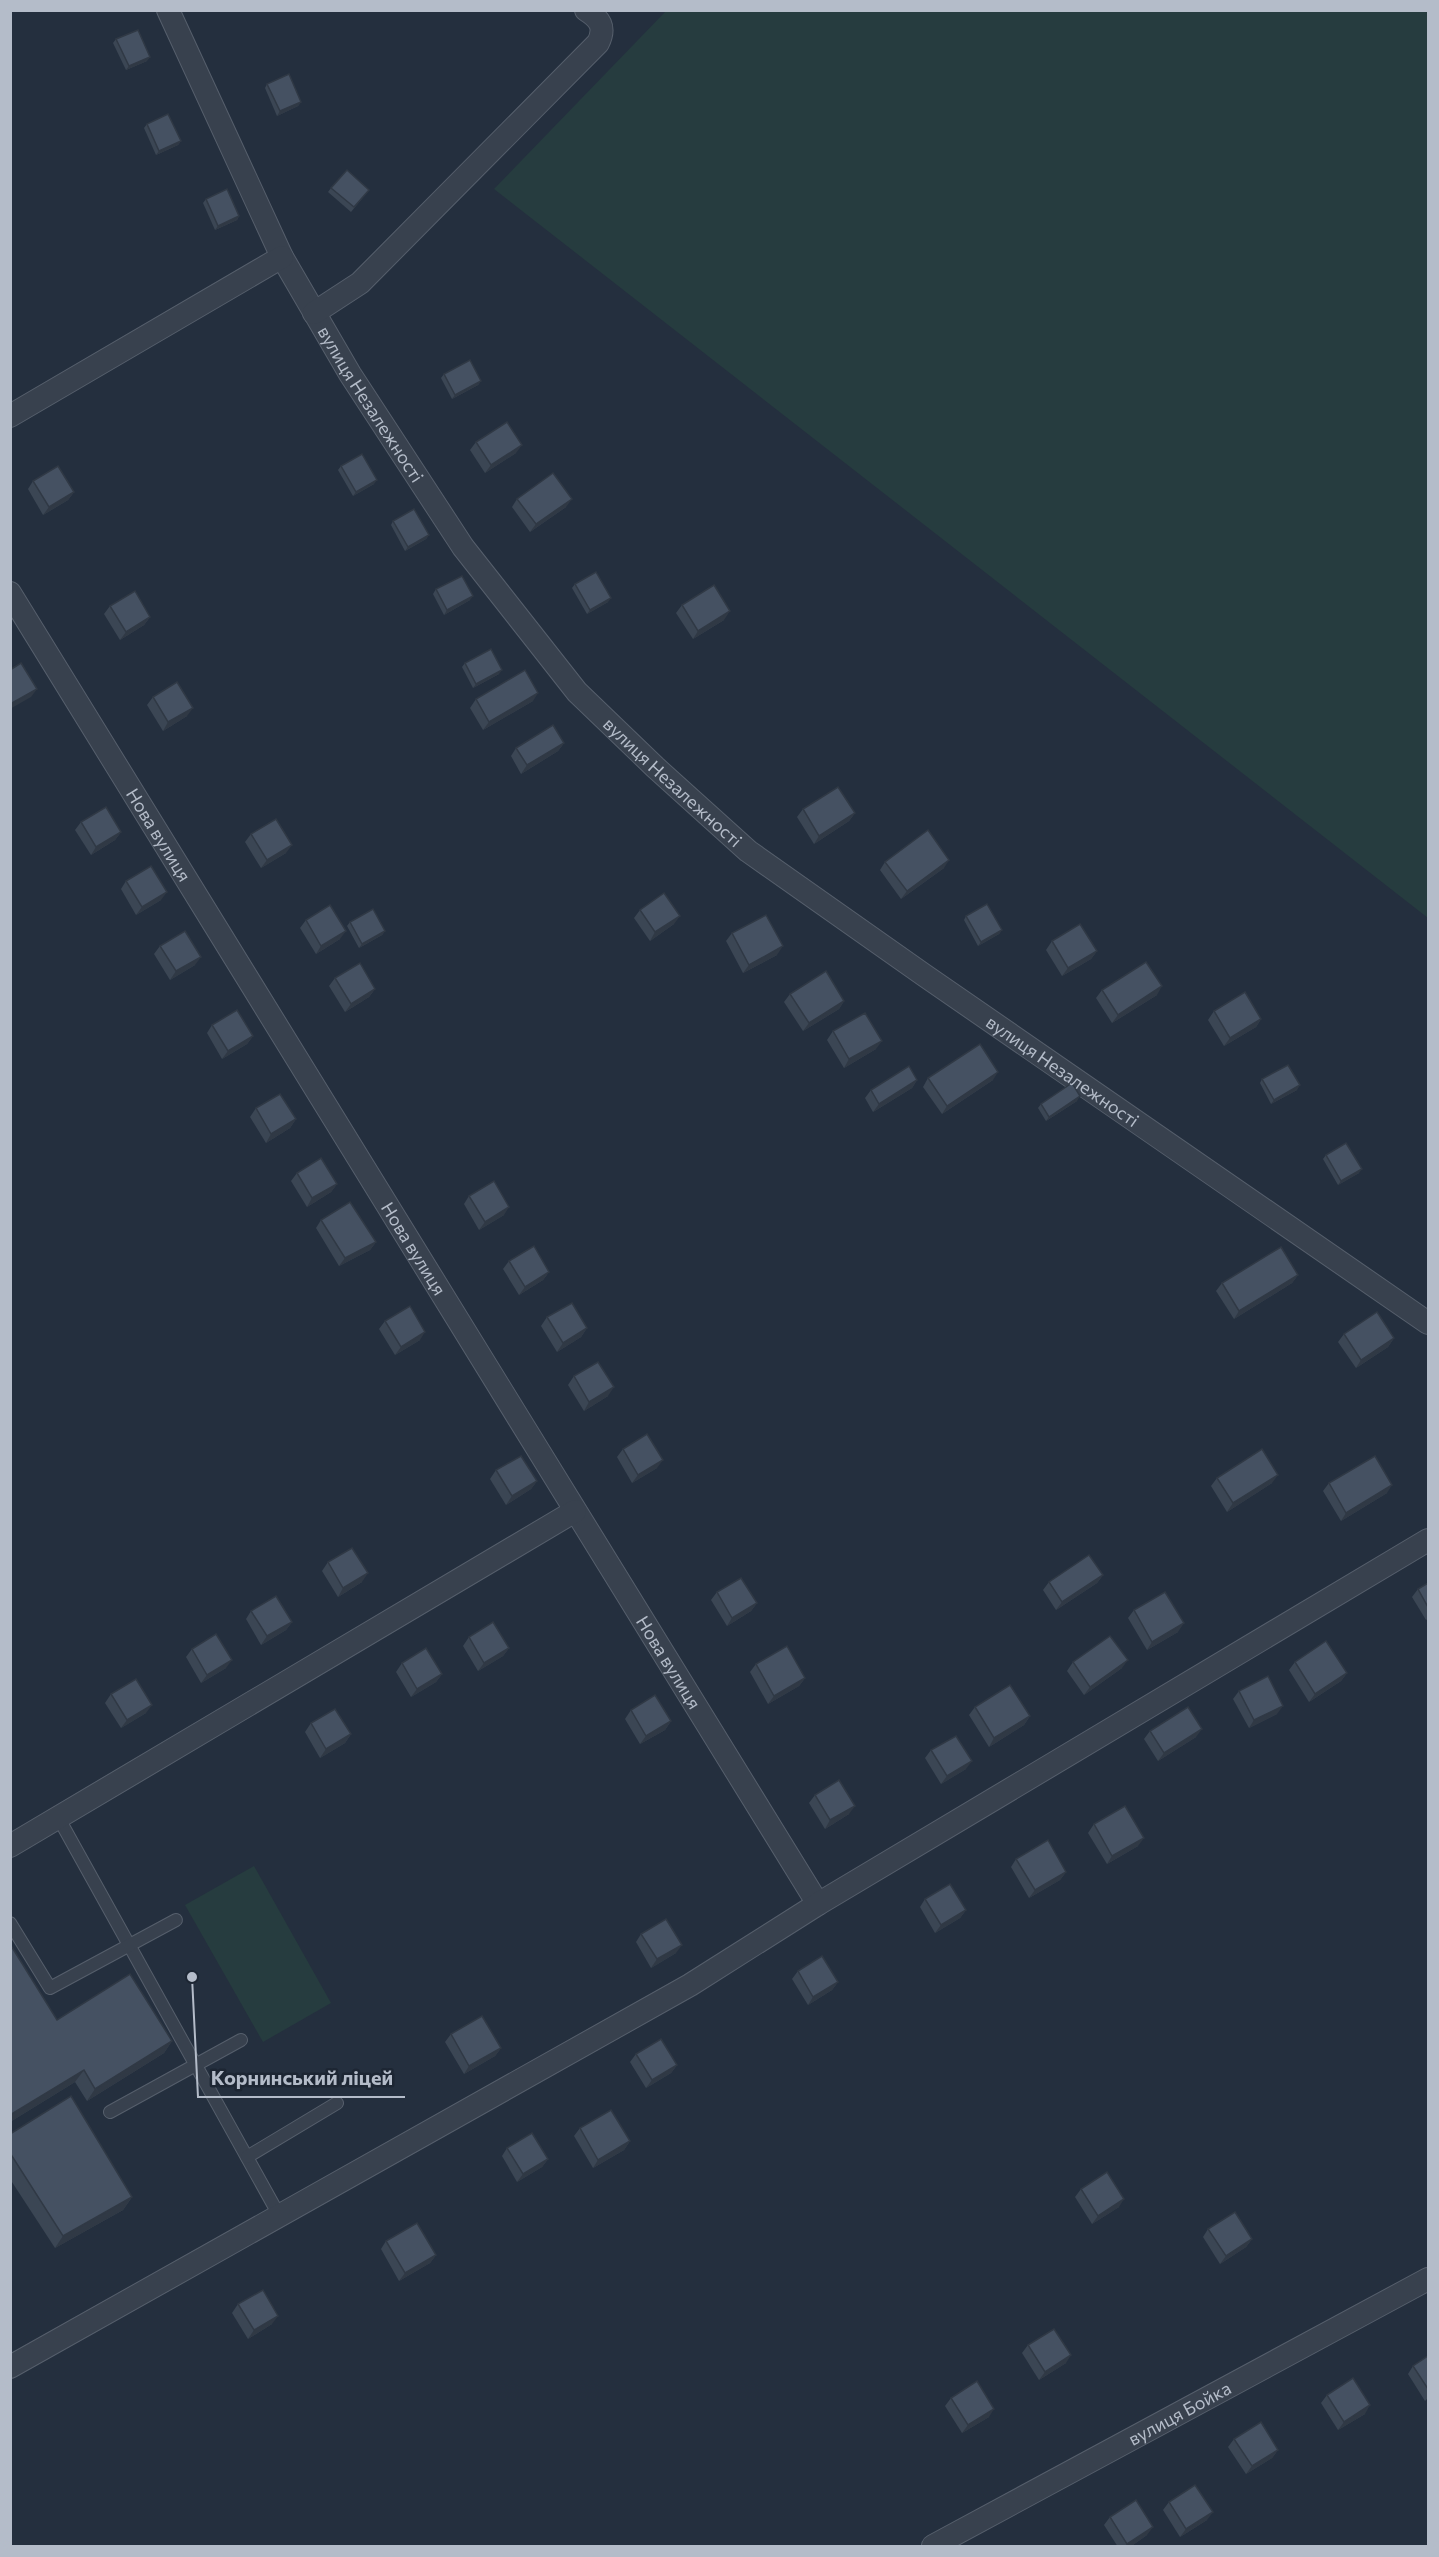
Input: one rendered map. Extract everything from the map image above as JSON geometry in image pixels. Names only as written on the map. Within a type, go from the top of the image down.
[{"type":"street","name":"вулиця Незалежності","points":[[168,10],[282,257],[350,374],[463,547],[577,692],[655,767],[758,858],[933,982],[1428,1323]]},
{"type":"street","points":[[314,313],[360,283],[598,43],[602,34],[602,25],[586,10]]},
{"type":"street","points":[[10,416],[282,257]]},
{"type":"street","name":"Нова вулиця","points":[[10,593],[818,1904]]},
{"type":"street","points":[[10,1846],[575,1511]]},
{"type":"street","points":[[10,2367],[690,1985],[818,1904],[1428,1540]]},
{"type":"street","name":"вулиця Бойка","points":[[933,2547],[1428,2279]]},
{"type":"lane","points":[[58,1817],[279,2215]]},
{"type":"lane","points":[[10,1923],[50,1988],[130,1947],[176,1920]]},
{"type":"lane","points":[[110,2112],[241,2040]]},
{"type":"lane","points":[[247,2157],[337,2103]]},
{"type":"green space","points":[[666,11],[1428,11],[1428,918],[494,189]]},
{"type":"green space","points":[[254,1866],[331,2003],[263,2042],[185,1905]]},
{"type":"building","points":[[138,30],[150,57],[129,66],[116,39]]},
{"type":"building","points":[[289,74],[301,102],[280,111],[267,84]]},
{"type":"building","points":[[168,114],[181,141],[159,151],[147,124]]},
{"type":"building","points":[[347,170],[369,190],[354,207],[331,188]]},
{"type":"building","points":[[227,189],[239,216],[218,226],[206,199]]},
{"type":"building","points":[[470,360],[481,381],[455,395],[444,374]]},
{"type":"building","points":[[507,422],[522,445],[491,465],[476,442]]},
{"type":"building","points":[[362,454],[377,480],[356,492],[341,466]]},
{"type":"building","points":[[58,466],[74,492],[49,507],[33,481]]},
{"type":"building","points":[[553,473],[572,499],[536,524],[517,499]]},
{"type":"building","points":[[414,509],[429,535],[408,547],[393,521]]},
{"type":"building","points":[[596,572],[611,598],[590,610],[575,584]]},
{"type":"building","points":[[462,576],[473,596],[447,610],[436,589]]},
{"type":"building","points":[[714,585],[730,611],[698,631],[682,605]]},
{"type":"building","points":[[135,591],[150,617],[126,632],[110,606]]},
{"type":"building","points":[[491,649],[502,670],[476,684],[465,663]]},
{"type":"building","points":[[21,663],[37,689],[12,703],[10,701],[10,670]]},
{"type":"building","points":[[525,670],[538,693],[489,722],[476,699]]},
{"type":"building","points":[[177,682],[193,708],[168,722],[153,697]]},
{"type":"building","points":[[553,725],[564,743],[527,765],[516,748]]},
{"type":"building","points":[[838,787],[855,813],[819,836],[803,809]]},
{"type":"building","points":[[106,807],[121,832],[96,847],[81,822]]},
{"type":"building","points":[[276,819],[292,845],[267,860],[251,834]]},
{"type":"building","points":[[928,830],[949,860],[907,891],[885,862]]},
{"type":"building","points":[[151,866],[167,892],[142,907],[126,881]]},
{"type":"building","points":[[664,893],[680,916],[655,932],[640,910]]},
{"type":"building","points":[[987,904],[1002,930],[981,942],[966,916]]},
{"type":"building","points":[[330,905],[346,931],[321,946],[306,920]]},
{"type":"building","points":[[373,909],[385,931],[362,944],[350,922]]},
{"type":"building","points":[[766,915],[783,946],[749,965],[732,933]]},
{"type":"building","points":[[1080,924],[1097,951],[1068,968],[1052,941]]},
{"type":"building","points":[[185,931],[201,957],[176,971],[160,946]]},
{"type":"building","points":[[1146,962],[1162,986],[1118,1015],[1102,990]]},
{"type":"building","points":[[360,963],[375,989],[351,1004],[335,978]]},
{"type":"building","points":[[826,971],[844,1001],[809,1023],[790,994]]},
{"type":"building","points":[[1245,992],[1261,1019],[1230,1038],[1214,1011]]},
{"type":"building","points":[[237,1010],[253,1036],[228,1051],[212,1025]]},
{"type":"building","points":[[865,1013],[882,1041],[849,1059],[833,1031]]},
{"type":"building","points":[[980,1044],[998,1072],[947,1106],[928,1078]]},
{"type":"building","points":[[1288,1065],[1300,1085],[1274,1100],[1262,1079]]},
{"type":"building","points":[[909,1066],[917,1080],[879,1104],[871,1090]]},
{"type":"building","points":[[1072,1083],[1080,1096],[1049,1117],[1041,1104]]},
{"type":"building","points":[[280,1094],[296,1119],[271,1134],[256,1108]]},
{"type":"building","points":[[1346,1143],[1362,1169],[1341,1181],[1326,1155]]},
{"type":"building","points":[[321,1158],[337,1184],[312,1198],[297,1173]]},
{"type":"building","points":[[494,1181],[509,1207],[485,1222],[469,1196]]},
{"type":"building","points":[[350,1202],[376,1242],[345,1258],[321,1220]]},
{"type":"building","points":[[534,1246],[549,1272],[525,1287],[509,1261]]},
{"type":"building","points":[[1281,1247],[1298,1275],[1239,1311],[1222,1283]]},
{"type":"building","points":[[572,1303],[587,1328],[563,1343],[547,1317]]},
{"type":"building","points":[[410,1306],[425,1332],[401,1347],[385,1321]]},
{"type":"building","points":[[1377,1312],[1394,1338],[1361,1360],[1344,1334]]},
{"type":"building","points":[[598,1362],[614,1387],[589,1402],[574,1376]]},
{"type":"building","points":[[647,1434],[663,1460],[638,1475],[623,1449]]},
{"type":"building","points":[[1262,1449],[1278,1475],[1233,1503],[1217,1478]]},
{"type":"building","points":[[521,1456],[537,1481],[512,1496],[496,1470]]},
{"type":"building","points":[[1375,1456],[1392,1485],[1346,1513],[1329,1483]]},
{"type":"building","points":[[352,1548],[368,1573],[343,1588],[328,1562]]},
{"type":"building","points":[[1089,1555],[1103,1575],[1062,1602],[1049,1582]]},
{"type":"building","points":[[741,1578],[757,1603],[732,1618],[717,1592]]},
{"type":"building","points":[[1428,1583],[1428,1607],[1418,1589]]},
{"type":"building","points":[[1165,1592],[1184,1623],[1152,1642],[1134,1610]]},
{"type":"building","points":[[276,1596],[292,1622],[267,1636],[251,1611]]},
{"type":"building","points":[[493,1622],[509,1648],[484,1663],[469,1637]]},
{"type":"building","points":[[216,1634],[232,1660],[207,1675],[192,1649]]},
{"type":"building","points":[[1110,1636],[1128,1660],[1090,1687],[1073,1662]]},
{"type":"building","points":[[1326,1641],[1347,1673],[1315,1694],[1295,1662]]},
{"type":"building","points":[[787,1646],[805,1678],[774,1696],[756,1664]]},
{"type":"building","points":[[426,1648],[442,1674],[417,1689],[402,1663]]},
{"type":"building","points":[[1268,1676],[1283,1706],[1254,1720],[1239,1691]]},
{"type":"building","points":[[136,1679],[152,1705],[127,1720],[111,1694]]},
{"type":"building","points":[[1010,1685],[1030,1716],[994,1738],[975,1707]]},
{"type":"building","points":[[655,1695],[671,1721],[646,1736],[631,1710]]},
{"type":"building","points":[[1188,1707],[1202,1729],[1164,1753],[1150,1731]]},
{"type":"building","points":[[335,1709],[351,1734],[326,1749],[311,1723]]},
{"type":"building","points":[[956,1736],[972,1761],[947,1776],[931,1750]]},
{"type":"building","points":[[839,1780],[855,1806],[830,1820],[815,1795]]},
{"type":"building","points":[[1125,1806],[1144,1838],[1112,1856],[1094,1824]]},
{"type":"building","points":[[1048,1840],[1066,1872],[1035,1890],[1016,1859]]},
{"type":"building","points":[[950,1884],[966,1910],[941,1925],[925,1899]]},
{"type":"building","points":[[666,1919],[682,1945],[657,1959],[641,1934]]},
{"type":"building","points":[[10,1944],[57,2020],[130,1974],[172,2041],[95,2089],[84,2070],[10,2115]]},
{"type":"building","points":[[822,1956],[838,1982],[813,1997],[798,1971]]},
{"type":"building","points":[[482,2016],[501,2048],[469,2066],[451,2034]]},
{"type":"building","points":[[661,2039],[677,2065],[652,2080],[636,2054]]},
{"type":"building","points":[[71,2096],[132,2197],[63,2236],[10,2153],[10,2134]]},
{"type":"building","points":[[611,2110],[630,2141],[598,2160],[580,2128]]},
{"type":"building","points":[[532,2133],[548,2159],[523,2174],[507,2148]]},
{"type":"building","points":[[1107,2172],[1124,2199],[1098,2216],[1081,2189]]},
{"type":"building","points":[[1235,2212],[1252,2239],[1226,2256],[1208,2229]]},
{"type":"building","points":[[417,2223],[436,2255],[405,2273],[386,2241]]},
{"type":"building","points":[[263,2290],[278,2316],[254,2330],[238,2304]]},
{"type":"building","points":[[1054,2329],[1071,2355],[1045,2372],[1028,2345]]},
{"type":"building","points":[[1428,2356],[1428,2389],[1413,2366]]},
{"type":"building","points":[[1353,2378],[1370,2405],[1344,2422],[1327,2395]]},
{"type":"building","points":[[977,2381],[994,2409],[968,2425],[951,2398]]},
{"type":"building","points":[[1261,2422],[1278,2450],[1252,2466],[1234,2439]]},
{"type":"building","points":[[1195,2485],[1213,2512],[1186,2529],[1169,2502]]},
{"type":"building","points":[[1136,2500],[1153,2527],[1127,2544],[1110,2517]]},
{"type":"place","name":"Корнинський ліцей","points":[[192,1977]]}]
